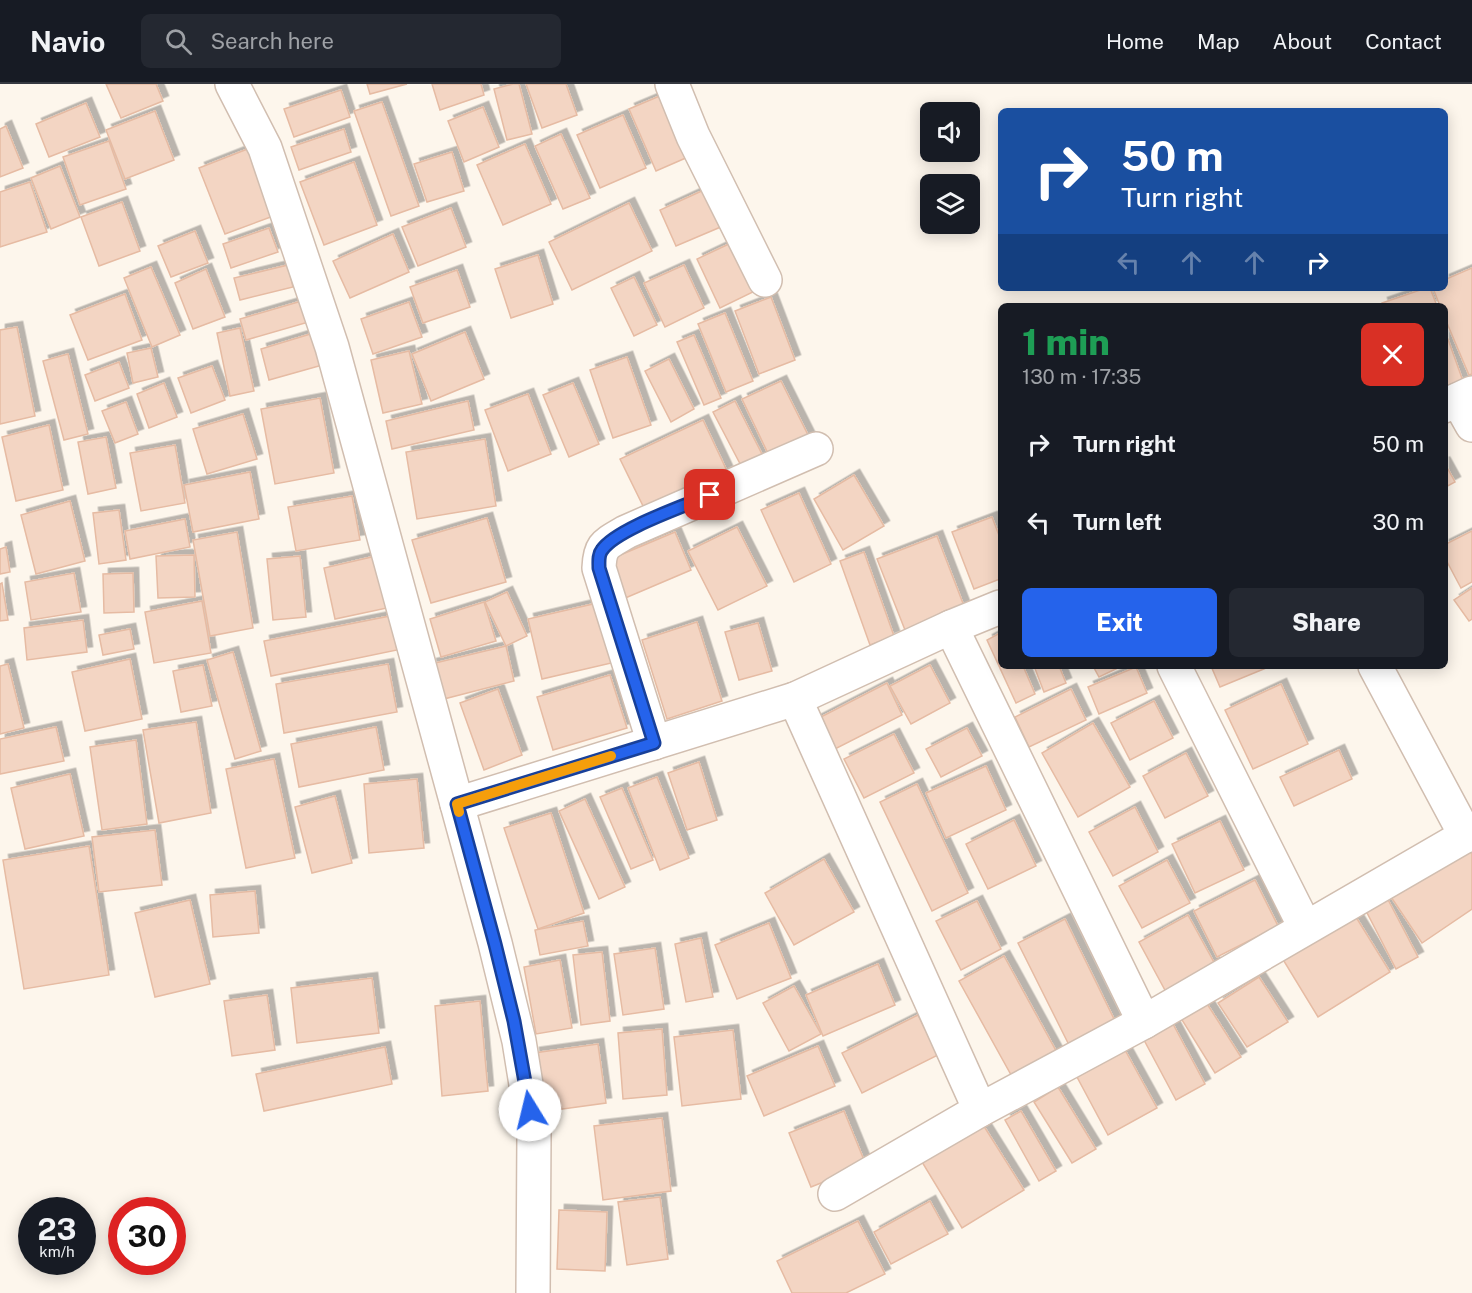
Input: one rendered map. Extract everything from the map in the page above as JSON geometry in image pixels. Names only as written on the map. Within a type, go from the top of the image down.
[{"type":"street","points":[[232,84],[265,148],[332,347],[495,944],[519,1041],[534,1134],[533,1293]]},
{"type":"street","points":[[672,84],[693,136],[765,280]]},
{"type":"street","points":[[654,743],[599,568],[600,553],[607,543],[626,532],[816,449]]},
{"type":"street","points":[[457,804],[795,699],[998,608]]},
{"type":"street","points":[[951,627],[1144,1022]]},
{"type":"street","points":[[1176,669],[1305,927]]},
{"type":"street","points":[[835,1194],[980,1110],[1144,1022],[1469,834],[1377,669]]},
{"type":"street","points":[[795,699],[980,1110]]},
{"type":"building","points":[[106,84],[156,84],[163,101],[121,118]]},
{"type":"building","points":[[367,84],[407,84],[370,94]]},
{"type":"building","points":[[432,84],[481,84],[484,95],[440,110]]},
{"type":"building","points":[[519,84],[532,134],[507,140],[494,89]]},
{"type":"building","points":[[526,84],[566,84],[577,115],[542,128]]},
{"type":"building","points":[[341,90],[350,117],[294,137],[284,109]]},
{"type":"building","points":[[662,95],[688,157],[656,171],[629,109]]},
{"type":"building","points":[[382,102],[419,206],[391,216],[354,111]]},
{"type":"building","points":[[86,103],[100,137],[49,157],[36,124]]},
{"type":"building","points":[[483,107],[499,147],[464,162],[448,121]]},
{"type":"building","points":[[155,111],[174,160],[125,179],[106,130]]},
{"type":"building","points":[[623,115],[646,168],[600,188],[577,135]]},
{"type":"building","points":[[6,126],[23,168],[0,177],[0,129]]},
{"type":"building","points":[[344,129],[351,152],[299,170],[291,147]]},
{"type":"building","points":[[561,134],[590,198],[563,209],[535,146]]},
{"type":"building","points":[[109,141],[126,189],[80,205],[63,157]]},
{"type":"building","points":[[525,144],[551,204],[503,225],[477,165]]},
{"type":"building","points":[[250,148],[276,215],[225,234],[199,168]]},
{"type":"building","points":[[452,152],[464,191],[427,202],[414,164]]},
{"type":"building","points":[[354,162],[377,225],[324,245],[300,182]]},
{"type":"building","points":[[60,166],[80,217],[51,229],[31,178]]},
{"type":"building","points":[[30,182],[47,232],[0,247],[0,192]]},
{"type":"building","points":[[706,189],[723,226],[676,246],[660,210]]},
{"type":"building","points":[[122,202],[140,251],[99,266],[81,217]]},
{"type":"building","points":[[629,203],[652,251],[572,290],[549,242]]},
{"type":"building","points":[[451,208],[466,247],[418,266],[402,227]]},
{"type":"building","points":[[269,228],[278,252],[231,268],[223,244]]},
{"type":"building","points":[[195,231],[208,263],[171,277],[158,246]]},
{"type":"building","points":[[393,234],[409,272],[350,298],[333,261]]},
{"type":"building","points":[[733,242],[755,291],[720,308],[697,259]]},
{"type":"building","points":[[538,255],[553,304],[511,318],[495,269]]},
{"type":"building","points":[[288,265],[293,287],[240,300],[234,278]]},
{"type":"building","points":[[684,265],[704,308],[665,327],[644,283]]},
{"type":"building","points":[[151,267],[180,335],[152,347],[124,278]]},
{"type":"building","points":[[1472,268],[1472,374],[1469,375],[1448,325],[1448,303],[1439,303],[1434,291],[1448,291],[1448,278]]},
{"type":"building","points":[[206,269],[225,317],[193,329],[175,283]]},
{"type":"building","points":[[457,270],[470,307],[423,323],[410,287]]},
{"type":"building","points":[[634,277],[657,325],[634,336],[611,288]]},
{"type":"building","points":[[1417,291],[1431,291],[1436,303],[1382,303]]},
{"type":"building","points":[[125,294],[142,340],[88,360],[70,315]]},
{"type":"building","points":[[771,297],[795,360],[759,374],[735,311]]},
{"type":"building","points":[[305,300],[312,321],[246,340],[240,319]]},
{"type":"building","points":[[409,302],[422,337],[373,354],[361,319]]},
{"type":"building","points":[[725,313],[753,381],[726,392],[698,324]]},
{"type":"building","points":[[17,327],[35,416],[0,424],[0,330]]},
{"type":"building","points":[[240,328],[254,391],[230,396],[217,333]]},
{"type":"building","points":[[317,332],[326,364],[269,380],[261,349]]},
{"type":"building","points":[[465,332],[484,379],[431,401],[412,354]]},
{"type":"building","points":[[694,335],[721,398],[704,405],[677,342]]},
{"type":"building","points":[[1448,339],[1464,384],[1448,390]]},
{"type":"building","points":[[151,348],[158,377],[133,383],[127,353]]},
{"type":"building","points":[[409,351],[422,404],[383,413],[371,360]]},
{"type":"building","points":[[68,354],[88,434],[64,440],[43,361]]},
{"type":"building","points":[[627,357],[651,425],[613,438],[590,370]]},
{"type":"building","points":[[669,359],[694,409],[671,422],[645,371]]},
{"type":"building","points":[[119,362],[129,388],[95,401],[85,375]]},
{"type":"building","points":[[212,366],[225,400],[191,413],[178,378]]},
{"type":"building","points":[[781,381],[814,447],[774,466],[742,399]]},
{"type":"building","points":[[164,383],[177,417],[149,428],[137,394]]},
{"type":"building","points":[[573,383],[599,444],[569,457],[543,395]]},
{"type":"building","points":[[528,394],[551,454],[508,471],[485,410]]},
{"type":"building","points":[[320,398],[334,473],[275,484],[261,409]]},
{"type":"building","points":[[468,401],[474,430],[392,449],[386,421]]},
{"type":"building","points":[[735,401],[768,466],[747,477],[713,412]]},
{"type":"building","points":[[126,402],[138,434],[115,443],[102,411]]},
{"type":"building","points":[[243,414],[257,459],[207,474],[193,429]]},
{"type":"building","points":[[703,420],[727,471],[645,510],[620,459]]},
{"type":"building","points":[[49,425],[63,490],[16,501],[2,437]]},
{"type":"building","points":[[106,437],[116,488],[88,494],[78,442]]},
{"type":"building","points":[[485,439],[496,506],[417,519],[406,452]]},
{"type":"building","points":[[175,445],[185,503],[141,511],[130,453]]},
{"type":"building","points":[[1448,469],[1455,482],[1448,486]]},
{"type":"building","points":[[250,472],[259,519],[193,532],[184,485]]},
{"type":"building","points":[[854,475],[884,526],[843,550],[814,499]]},
{"type":"building","points":[[799,493],[831,564],[794,582],[761,510]]},
{"type":"building","points":[[352,496],[360,540],[296,551],[288,507]]},
{"type":"building","points":[[70,501],[85,561],[36,574],[21,515]]},
{"type":"building","points":[[119,510],[126,560],[99,564],[93,513]]},
{"type":"building","points":[[992,517],[998,533],[998,580],[974,589],[952,532]]},
{"type":"building","points":[[487,518],[506,582],[431,603],[412,540]]},
{"type":"building","points":[[185,519],[190,547],[130,559],[125,531]]},
{"type":"building","points":[[737,527],[767,586],[718,610],[688,551]]},
{"type":"building","points":[[1472,531],[1472,582],[1461,588],[1448,564],[1448,543]]},
{"type":"building","points":[[237,532],[253,628],[210,636],[193,540]]},
{"type":"building","points":[[675,532],[691,570],[623,599],[606,561]]},
{"type":"building","points":[[937,536],[964,606],[905,630],[877,559]]},
{"type":"building","points":[[6,547],[10,572],[0,574],[0,549]]},
{"type":"building","points":[[864,552],[894,636],[870,645],[840,561]]},
{"type":"building","points":[[194,555],[195,597],[158,598],[156,556]]},
{"type":"building","points":[[300,556],[306,617],[273,620],[267,559]]},
{"type":"building","points":[[376,556],[387,608],[335,619],[324,568]]},
{"type":"building","points":[[74,573],[81,612],[31,620],[25,582]]},
{"type":"building","points":[[133,573],[134,612],[104,613],[103,574]]},
{"type":"building","points":[[2,583],[8,620],[0,621],[0,584]]},
{"type":"building","points":[[1472,588],[1472,619],[1469,621],[1454,600]]},
{"type":"building","points":[[507,592],[527,636],[506,646],[485,602]]},
{"type":"building","points":[[202,601],[211,653],[154,663],[145,612]]},
{"type":"building","points":[[606,601],[620,661],[542,679],[528,619]]},
{"type":"building","points":[[484,602],[496,641],[441,657],[430,619]]},
{"type":"building","points":[[390,616],[397,650],[271,676],[264,641]]},
{"type":"building","points":[[83,620],[87,652],[27,660],[24,628]]},
{"type":"building","points":[[697,622],[722,701],[667,719],[642,640]]},
{"type":"building","points":[[758,623],[772,671],[739,680],[725,632]]},
{"type":"building","points":[[130,629],[134,649],[103,655],[99,635]]},
{"type":"building","points":[[998,634],[998,664],[987,640]]},
{"type":"building","points":[[506,646],[514,681],[440,700],[431,664]]},
{"type":"building","points":[[233,652],[261,751],[235,759],[207,660]]},
{"type":"building","points":[[130,659],[142,719],[85,731],[72,672]]},
{"type":"building","points":[[8,664],[24,728],[0,734],[0,666]]},
{"type":"building","points":[[388,664],[397,712],[284,733],[276,684]]},
{"type":"building","points":[[203,665],[212,706],[181,712],[173,671]]},
{"type":"building","points":[[930,665],[950,703],[911,724],[890,686]]},
{"type":"building","points":[[1000,669],[1024,669],[1035,694],[1016,703]]},
{"type":"building","points":[[1035,669],[1060,669],[1066,683],[1044,692]]},
{"type":"building","points":[[1095,669],[1116,669],[1099,677]]},
{"type":"building","points":[[1131,669],[1137,669],[1147,693],[1099,714],[1088,687]]},
{"type":"building","points":[[1212,669],[1264,669],[1220,687]]},
{"type":"building","points":[[610,675],[627,728],[553,750],[537,697]]},
{"type":"building","points":[[887,683],[902,715],[831,751],[815,720]]},
{"type":"building","points":[[1281,684],[1308,744],[1253,769],[1225,710]]},
{"type":"building","points":[[498,689],[522,755],[484,770],[460,703]]},
{"type":"building","points":[[1071,689],[1086,720],[1029,747],[1015,717]]},
{"type":"building","points":[[1154,701],[1173,738],[1130,760],[1111,723]]},
{"type":"building","points":[[196,722],[211,813],[159,823],[143,730]]},
{"type":"building","points":[[1093,723],[1130,787],[1078,817],[1042,753]]},
{"type":"building","points":[[56,727],[64,761],[0,774],[0,739]]},
{"type":"building","points":[[376,727],[384,770],[299,787],[291,744]]},
{"type":"building","points":[[967,728],[982,756],[941,777],[926,749]]},
{"type":"building","points":[[894,734],[914,773],[864,798],[844,759]]},
{"type":"building","points":[[136,740],[147,824],[102,830],[90,747]]},
{"type":"building","points":[[1339,750],[1352,779],[1294,806],[1280,777]]},
{"type":"building","points":[[1186,753],[1208,796],[1165,818],[1143,776]]},
{"type":"building","points":[[274,759],[295,858],[246,868],[226,769]]},
{"type":"building","points":[[699,762],[717,820],[687,830],[668,773]]},
{"type":"building","points":[[986,766],[1006,810],[946,838],[926,793]]},
{"type":"building","points":[[70,774],[84,836],[25,849],[11,788]]},
{"type":"building","points":[[657,777],[689,858],[660,870],[628,788]]},
{"type":"building","points":[[417,779],[424,848],[369,853],[364,784]]},
{"type":"building","points":[[917,784],[968,893],[932,911],[880,802]]},
{"type":"building","points":[[622,788],[653,860],[631,869],[600,797]]},
{"type":"building","points":[[335,796],[352,863],[312,873],[295,807]]},
{"type":"building","points":[[585,799],[625,887],[599,899],[559,811]]},
{"type":"building","points":[[1135,807],[1158,852],[1113,876],[1089,832]]},
{"type":"building","points":[[551,813],[584,913],[538,929],[504,828]]},
{"type":"building","points":[[1014,820],[1036,866],[988,889],[966,844]]},
{"type":"building","points":[[1220,821],[1244,870],[1195,893],[1172,844]]},
{"type":"building","points":[[155,830],[162,885],[99,892],[92,837]]},
{"type":"building","points":[[1472,839],[1472,909],[1422,943],[1389,894]]},
{"type":"building","points":[[89,846],[109,975],[24,989],[3,860]]},
{"type":"building","points":[[824,859],[854,912],[794,945],[765,893]]},
{"type":"building","points":[[1167,860],[1190,903],[1142,928],[1119,886]]},
{"type":"building","points":[[1255,880],[1278,926],[1217,957],[1194,911]]},
{"type":"building","points":[[255,891],[259,933],[213,937],[210,895]]},
{"type":"building","points":[[1384,892],[1418,957],[1396,969],[1362,903]]},
{"type":"building","points":[[190,900],[210,984],[155,997],[135,913]]},
{"type":"building","points":[[977,901],[1001,949],[961,970],[936,921]]},
{"type":"building","points":[[1351,909],[1390,972],[1318,1017],[1279,953]]},
{"type":"building","points":[[1188,915],[1216,966],[1166,992],[1139,942]]},
{"type":"building","points":[[1065,919],[1117,1025],[1071,1049],[1018,943]]},
{"type":"building","points":[[583,921],[588,946],[540,955],[535,930]]},
{"type":"building","points":[[769,923],[791,978],[737,999],[715,945]]},
{"type":"building","points":[[701,938],[713,997],[686,1002],[675,944]]},
{"type":"building","points":[[655,948],[664,1009],[623,1015],[614,954]]},
{"type":"building","points":[[602,952],[610,1021],[581,1025],[573,955]]},
{"type":"building","points":[[1004,956],[1060,1058],[1015,1082],[959,981]]},
{"type":"building","points":[[560,960],[572,1028],[536,1034],[524,967]]},
{"type":"building","points":[[878,964],[895,1005],[823,1036],[806,995]]},
{"type":"building","points":[[1259,977],[1288,1022],[1247,1047],[1218,1003]]},
{"type":"building","points":[[372,978],[379,1033],[297,1043],[291,988]]},
{"type":"building","points":[[794,986],[821,1034],[789,1051],[763,1003]]},
{"type":"building","points":[[267,995],[275,1050],[232,1056],[224,1001]]},
{"type":"building","points":[[1204,999],[1241,1057],[1215,1073],[1179,1015]]},
{"type":"building","points":[[480,1001],[488,1091],[442,1096],[435,1006]]},
{"type":"building","points":[[918,1015],[938,1055],[862,1093],[842,1053]]},
{"type":"building","points":[[1173,1024],[1205,1084],[1176,1100],[1144,1040]]},
{"type":"building","points":[[662,1029],[667,1095],[623,1099],[618,1033]]},
{"type":"building","points":[[733,1030],[741,1099],[682,1106],[674,1037]]},
{"type":"building","points":[[598,1044],[606,1103],[541,1112],[534,1053]]},
{"type":"building","points":[[818,1046],[835,1086],[764,1116],[747,1076]]},
{"type":"building","points":[[385,1047],[392,1084],[264,1111],[256,1074]]},
{"type":"building","points":[[1125,1050],[1157,1108],[1108,1135],[1077,1077]]},
{"type":"building","points":[[1058,1087],[1096,1149],[1072,1163],[1034,1102]]},
{"type":"building","points":[[844,1111],[866,1165],[811,1187],[789,1133]]},
{"type":"building","points":[[1021,1111],[1056,1171],[1039,1181],[1005,1120]]},
{"type":"building","points":[[662,1118],[671,1191],[603,1200],[594,1126]]},
{"type":"building","points":[[980,1120],[1024,1190],[962,1228],[919,1157]]},
{"type":"building","points":[[660,1197],[668,1259],[627,1265],[618,1202]]},
{"type":"building","points":[[930,1201],[948,1234],[891,1264],[874,1232]]},
{"type":"building","points":[[559,1210],[607,1212],[605,1271],[557,1269]]},
{"type":"building","points":[[858,1221],[885,1274],[846,1293],[792,1293],[777,1261]]},
{"type":"slow traffic","points":[[459,812],[457,804],[611,756]]},
{"type":"route","points":[[530,1110],[519,1041],[457,804],[654,743],[599,568],[600,553],[607,543],[626,532],[710,495]]}]
